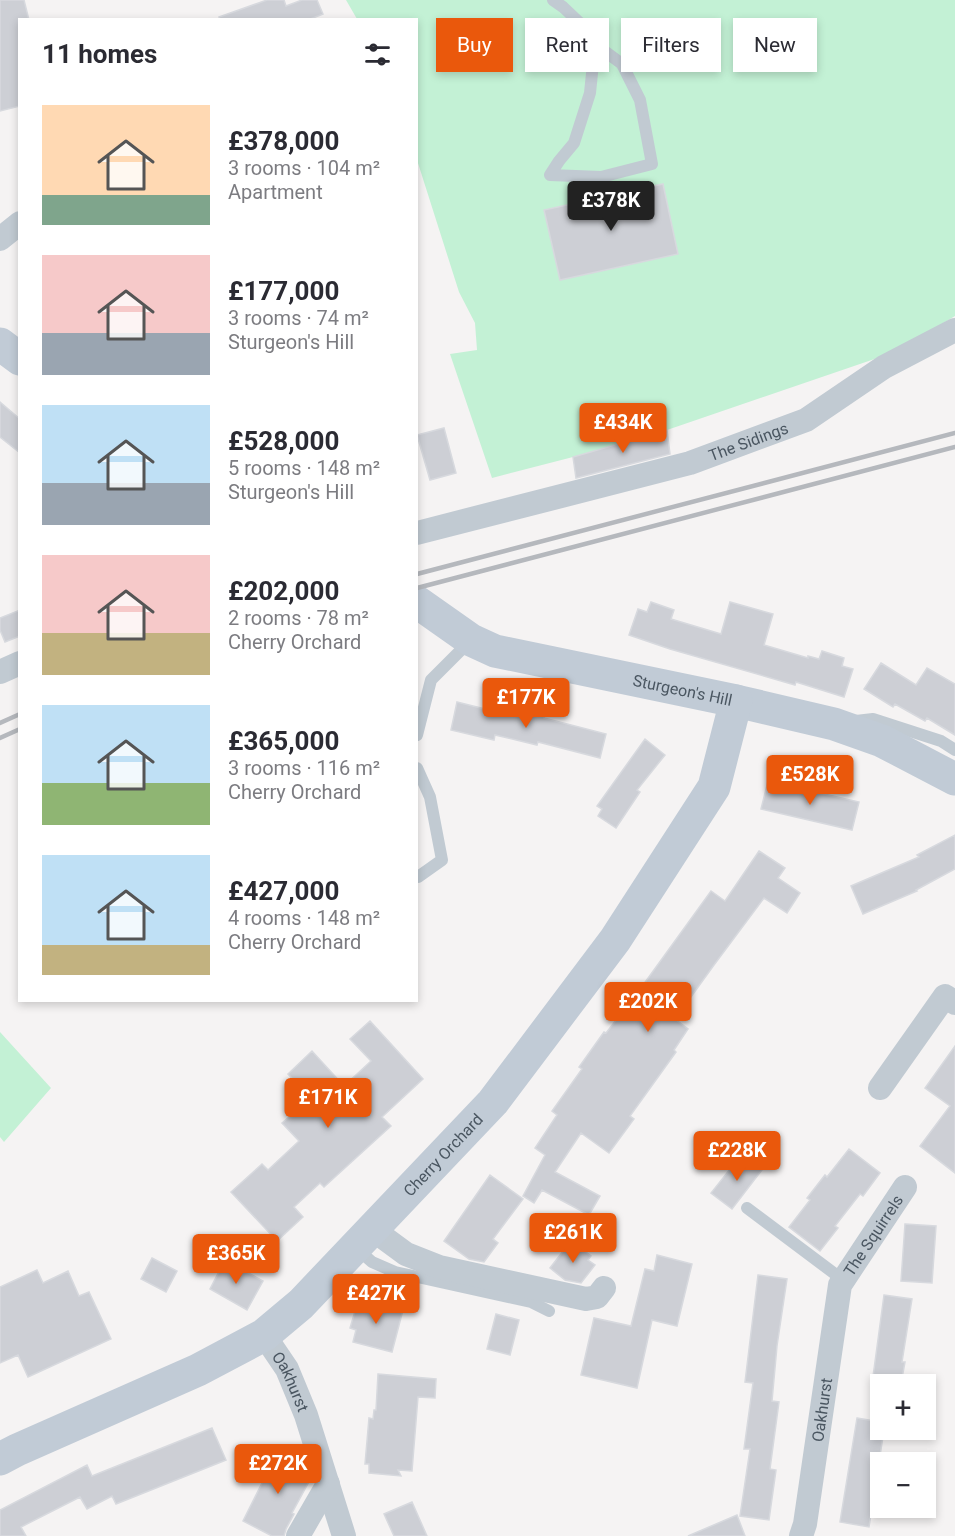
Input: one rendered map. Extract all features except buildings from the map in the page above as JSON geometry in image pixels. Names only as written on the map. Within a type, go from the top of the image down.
[{"type":"street","points":[[0,238],[18,224]]},
{"type":"street","name":"The Sidings","points":[[418,533],[690,462],[806,420],[884,367],[955,330]]},
{"type":"street","points":[[0,344],[18,358]]},
{"type":"street","name":"Sturgeon's Hill","points":[[426,609],[471,640],[495,651],[736,701],[834,724],[954,768]]},
{"type":"street","points":[[0,672],[18,664]]},
{"type":"street","name":"Cherry Orchard","points":[[0,1459],[198,1370],[264,1335],[301,1304],[493,1102],[615,940],[714,786],[736,701]]},
{"type":"street","points":[[880,1088],[945,996],[955,1003]]},
{"type":"street","name":"The Squirrels","points":[[842,1282],[905,1187]]},
{"type":"street","points":[[364,1238],[439,1267],[586,1299],[597,1297],[604,1288]]},
{"type":"street","name":"Oakhurst","points":[[801,1536],[805,1524],[842,1282]]},
{"type":"street","name":"Oakhurst","points":[[264,1335],[287,1369],[306,1415],[344,1536]]},
{"type":"street","points":[[297,1536],[328,1484]]},
{"type":"lane","points":[[553,0],[575,18]]},
{"type":"lane","points":[[595,44],[622,64],[640,100],[652,164],[601,177],[550,175],[574,143],[590,93],[595,44]]},
{"type":"lane","points":[[418,731],[431,680],[471,640]]},
{"type":"lane","points":[[418,770],[430,797],[442,860],[418,878]]},
{"type":"lane","points":[[747,1208],[842,1282]]},
{"type":"lane","points":[[364,1238],[372,1262],[395,1272],[531,1302],[549,1311]]},
{"type":"green space","points":[[346,0],[955,0],[955,316],[895,352],[667,430],[492,478],[450,354],[477,350],[475,323],[459,292],[418,163],[418,18],[356,18]]},
{"type":"green space","points":[[0,1032],[51,1088],[4,1142],[0,1137]]},
{"type":"railway","points":[[418,574],[955,433]]},
{"type":"railway","points":[[418,588],[955,447]]},
{"type":"railway","points":[[0,723],[18,715]]},
{"type":"railway","points":[[0,738],[18,730]]}]
